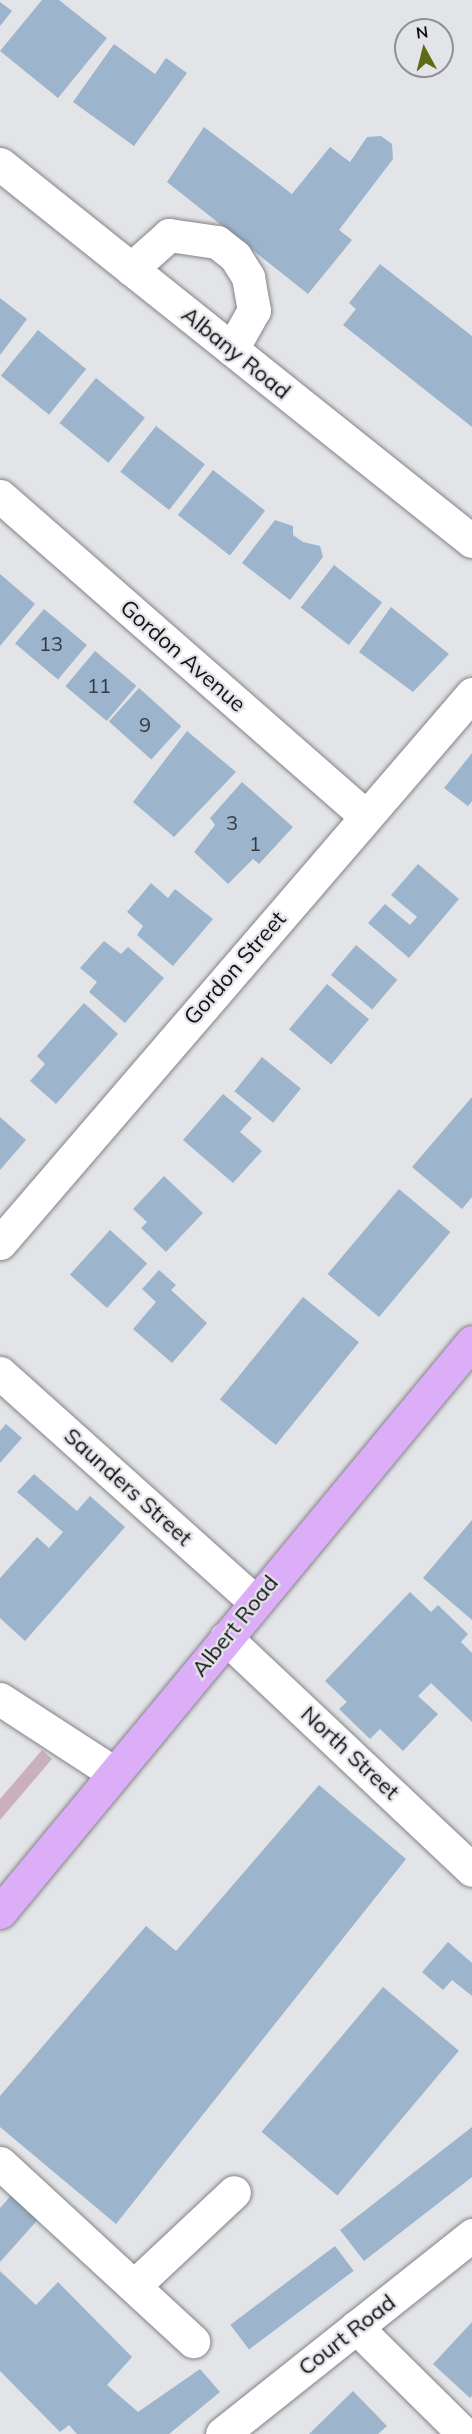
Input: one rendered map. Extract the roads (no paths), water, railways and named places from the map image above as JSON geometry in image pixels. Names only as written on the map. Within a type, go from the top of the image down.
[{"type":"highway","name":"Albert Road","points":[[0,1912],[472,1342]]},
{"type":"street","name":"Albany Road","points":[[0,164],[472,542]]},
{"type":"street","points":[[131,269],[169,235],[217,242],[235,256],[252,294],[254,310],[232,349]]},
{"type":"street","name":"Gordon Avenue","points":[[0,496],[366,816]]},
{"type":"street","name":"Gordon Street","points":[[0,1242],[472,694]]},
{"type":"street","name":"Saunders Street","points":[[0,1373],[255,1602]]},
{"type":"street","name":"North Street","points":[[226,1638],[472,1870]]},
{"type":"street","points":[[0,1699],[114,1773]]},
{"type":"street","points":[[0,2163],[193,2341]]},
{"type":"street","points":[[134,2286],[234,2192]]},
{"type":"street","name":"Court Road","points":[[222,2434],[472,2235]]},
{"type":"street","points":[[356,2327],[464,2434]]}]
